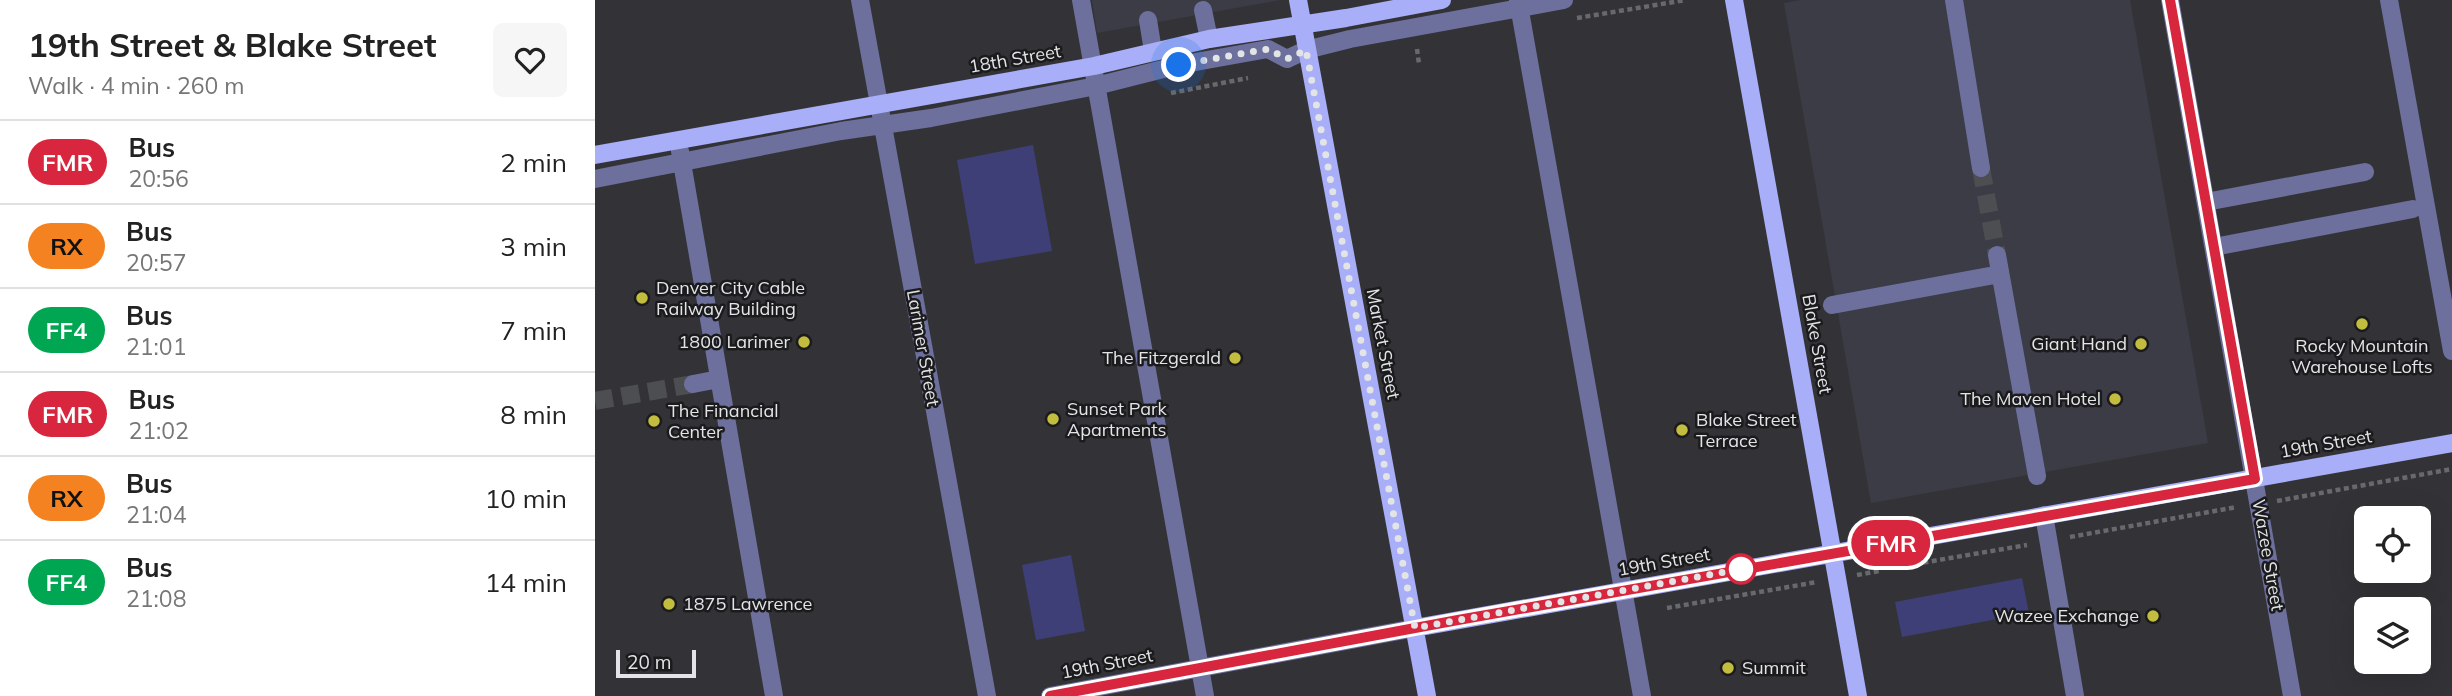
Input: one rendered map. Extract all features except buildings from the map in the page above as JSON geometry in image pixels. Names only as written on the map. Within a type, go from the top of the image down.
[{"type":"main road","name":"Market Street","points":[[1298,0],[1427,696]]},
{"type":"main road","name":"18th Street","points":[[595,155],[1094,66],[1209,39],[1302,26],[1442,0]]},
{"type":"main road","name":"Blake Street","points":[[1734,0],[1858,696]]},
{"type":"main road","name":"19th Street","points":[[1415,628],[2452,443]]},
{"type":"street","name":"Larimer Street","points":[[860,0],[987,696]]},
{"type":"street","points":[[1081,0],[1205,696]]},
{"type":"street","points":[[595,179],[841,131],[883,126],[1096,86],[1179,65],[1268,49],[1287,59],[1306,50],[1362,36],[1519,4],[1564,0]]},
{"type":"street","points":[[1954,0],[1981,168]]},
{"type":"street","name":"Wazee Street","points":[[2170,0],[2292,696]]},
{"type":"street","points":[[2389,0],[2452,351]]},
{"type":"street","points":[[1519,4],[1642,696]]},
{"type":"street","points":[[1202,10],[1209,39]]},
{"type":"street","points":[[1147,20],[1153,51]]},
{"type":"street","points":[[679,140],[774,696]]},
{"type":"street","points":[[2206,202],[2365,172]]},
{"type":"street","points":[[2214,247],[2413,209]]},
{"type":"street","points":[[1997,255],[2037,476]]},
{"type":"street","points":[[1832,305],[2000,274]]},
{"type":"street","points":[[693,384],[719,379]]},
{"type":"street","points":[[2044,515],[2075,696]]},
{"type":"street","name":"19th Street","points":[[1051,696],[1415,628]]},
{"type":"path","points":[[1564,20],[1686,0]]},
{"type":"path","points":[[1416,44],[1419,64]]},
{"type":"path","points":[[2320,494],[2452,470]]},
{"type":"path","points":[[2066,538],[2209,512]]},
{"type":"path","points":[[1907,565],[2035,544]]},
{"type":"path","points":[[1654,611],[1789,588]]},
{"type":"shaded area","points":[[1092,0],[1280,0],[1097,33]]},
{"type":"shaded area","points":[[1801,0],[2130,0],[2208,443],[1871,503],[1784,3]]},
{"type":"shaded area","points":[[1033,145],[1052,251],[975,264],[957,160]]},
{"type":"shaded area","points":[[1071,555],[1085,631],[1036,640],[1022,565]]},
{"type":"shaded area","points":[[2022,578],[2029,613],[1902,637],[1895,602]]},
{"type":"tunnel","points":[[1981,168],[1997,255]]},
{"type":"tunnel","points":[[595,401],[693,384]]},
{"type":"bus line","name":"FMR","points":[[1050,696],[1796,559],[2255,479],[2170,0]]},
{"type":"place","name":"Denver City Cable Railway Building","points":[[642,298]]},
{"type":"place","name":"Rocky Mountain Warehouse Lofts","points":[[2362,324]]},
{"type":"place","name":"1800 Larimer","points":[[804,342]]},
{"type":"place","name":"Giant Hand","points":[[2141,344]]},
{"type":"place","name":"The Fitzgerald","points":[[1235,358]]},
{"type":"place","name":"The Maven Hotel","points":[[2115,399]]},
{"type":"place","name":"Sunset Park Apartments","points":[[1053,419]]},
{"type":"place","name":"The Financial Center","points":[[654,421]]},
{"type":"place","name":"Blake Street Terrace","points":[[1682,430]]},
{"type":"place","name":"1875 Lawrence","points":[[669,604]]},
{"type":"place","name":"Wazee Exchange","points":[[2153,616]]},
{"type":"place","name":"Summit","points":[[1728,668]]},
{"type":"route","points":[[1179,65],[1268,49],[1287,59],[1306,50],[1415,628],[1747,568],[1741,569]]}]
